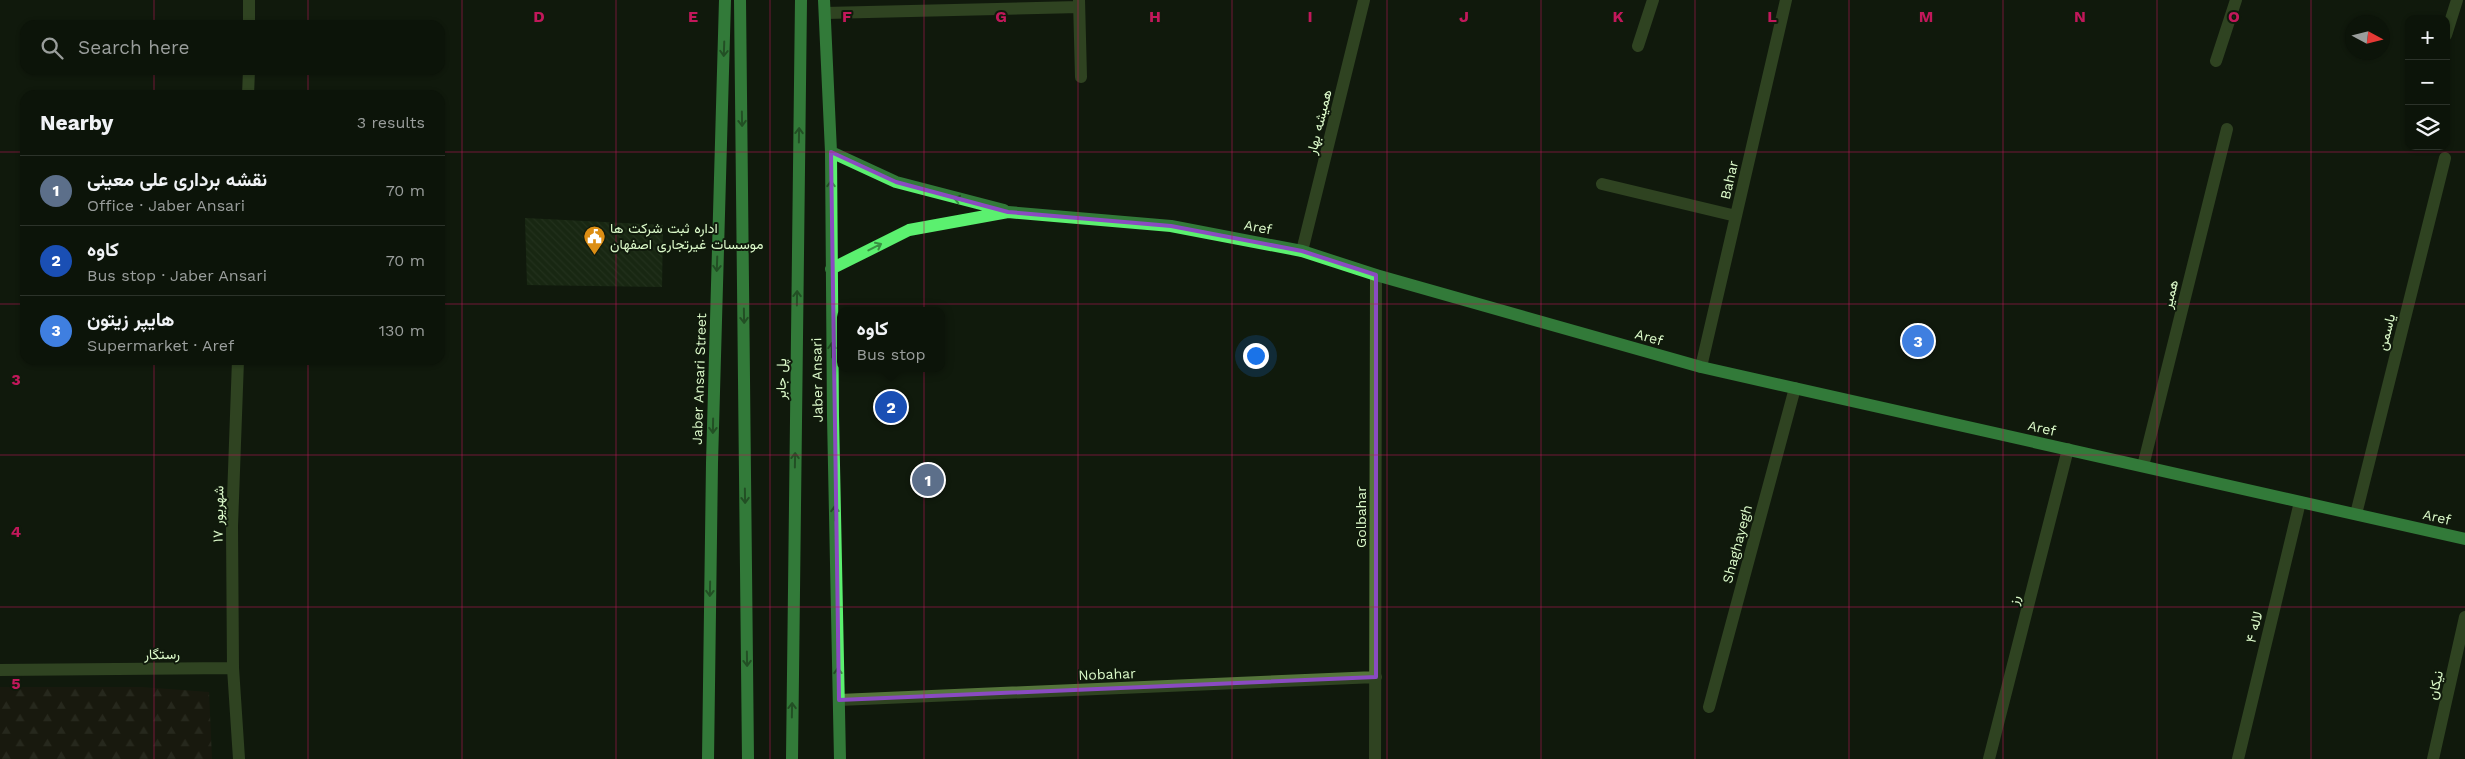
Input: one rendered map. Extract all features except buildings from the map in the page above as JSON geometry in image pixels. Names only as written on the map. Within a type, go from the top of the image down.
[{"type":"main road","name":"Jaber Ansari Street","points":[[708,759],[712,463],[725,0]]},
{"type":"main road","points":[[740,0],[748,759]]},
{"type":"main road","name":"پل جابر","points":[[792,759],[801,0]]},
{"type":"main road","name":"Jaber Ansari","points":[[824,0],[830,152],[840,759]]},
{"type":"main road","points":[[830,152],[896,182],[1008,212]]},
{"type":"main road","name":"Aref","points":[[831,269],[909,230],[1008,212],[1171,226],[1302,251],[1376,275],[1701,367],[2465,538]]},
{"type":"main road","points":[[840,734],[845,759]]},
{"type":"street","points":[[249,0],[249,20]]},
{"type":"street","name":"همیشه بهار","points":[[1302,251],[1364,0]]},
{"type":"street","points":[[1638,46],[1653,0]]},
{"type":"street","name":"Bahar","points":[[1701,367],[1786,0]]},
{"type":"street","points":[[2216,61],[2236,0]]},
{"type":"street","points":[[2450,22],[2457,0]]},
{"type":"street","points":[[825,13],[1079,4],[1081,78]]},
{"type":"street","points":[[248,90],[249,75]]},
{"type":"street","name":"همیر","points":[[2143,466],[2227,129]]},
{"type":"street","name":"یاسمن","points":[[2356,514],[2445,158]]},
{"type":"street","points":[[1602,184],[1736,216]]},
{"type":"street","name":"Golbahar","points":[[1375,759],[1376,275]]},
{"type":"street","name":"۱۷ شهریور","points":[[233,668],[232,526],[238,365]]},
{"type":"street","name":"Shaghayegh","points":[[1708,707],[1795,388]]},
{"type":"street","name":"رز","points":[[1989,759],[2068,449]]},
{"type":"street","name":"لاله ۴","points":[[2238,759],[2300,502]]},
{"type":"street","name":"نیکان","points":[[2433,759],[2465,617]]},
{"type":"street","points":[[233,668],[239,759]]},
{"type":"street","name":"رستگار","points":[[0,670],[233,668]]},
{"type":"street","name":"Nobahar","points":[[839,700],[1376,677]]},
{"type":"highlighted area","points":[[831,152],[896,182],[1008,212],[1171,226],[1302,251],[1376,275],[1376,677],[839,700]]},
{"type":"green space","points":[[0,687],[142,687],[209,692],[212,759],[0,759]]},
{"type":"place","name":"اداره ثبت شرکت ها موسسات غیرتجاری اصفهان","points":[[594,255]]},
{"type":"place","name":"هایپر زیتون","points":[[1918,341]]},
{"type":"place","name":"کاوه","points":[[891,407]]},
{"type":"place","name":"نقشه برداری علی معینی","points":[[928,480]]}]
